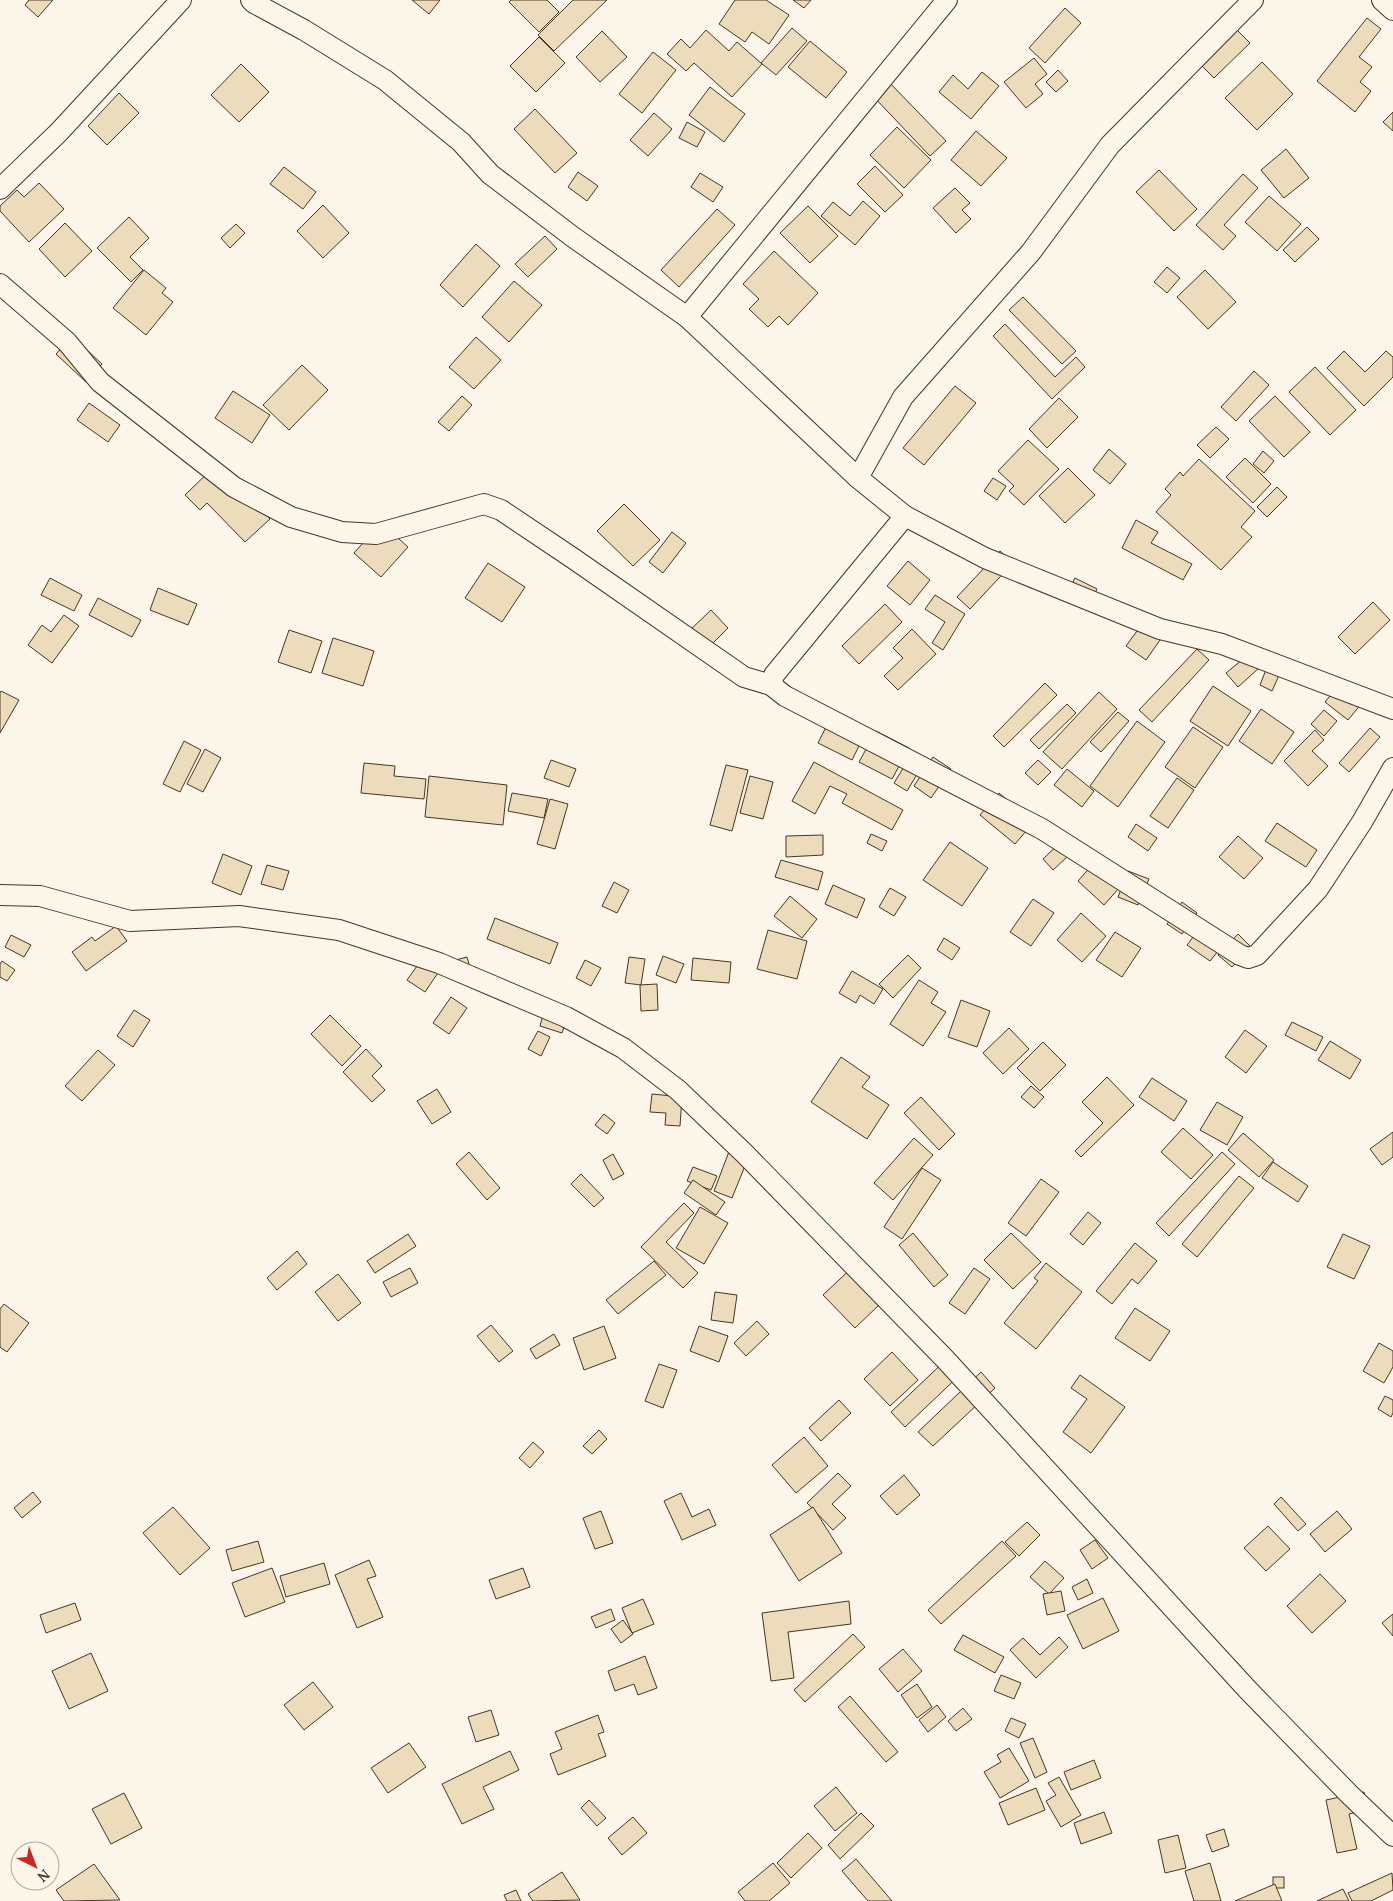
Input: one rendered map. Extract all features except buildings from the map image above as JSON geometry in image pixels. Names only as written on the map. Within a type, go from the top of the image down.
[{"type":"street","points":[[0,189],[59,132],[181,0]]},
{"type":"street","points":[[251,0],[385,80],[461,142],[490,174],[572,237],[687,317],[858,478],[906,516],[985,558],[1151,626],[1222,644],[1393,709]]},
{"type":"street","points":[[687,317],[947,0]]},
{"type":"street","points":[[858,478],[903,397],[1031,252],[1110,145],[1253,0]]},
{"type":"street","points":[[1382,0],[1393,10]]},
{"type":"street","points":[[0,284],[67,342],[100,382],[234,487],[250,496],[291,516],[342,532],[376,534],[484,504],[501,510],[574,558],[744,676],[771,685],[785,696],[1042,829],[1240,955],[1248,958],[1257,955],[1318,889],[1362,822],[1393,768]]},
{"type":"street","points":[[771,685],[774,675],[906,516]]},
{"type":"street","points":[[0,895],[40,896],[130,921],[239,916],[339,930],[439,962],[566,1017],[623,1048],[678,1090],[752,1160],[945,1359],[1247,1689],[1350,1795],[1393,1836]]}]
